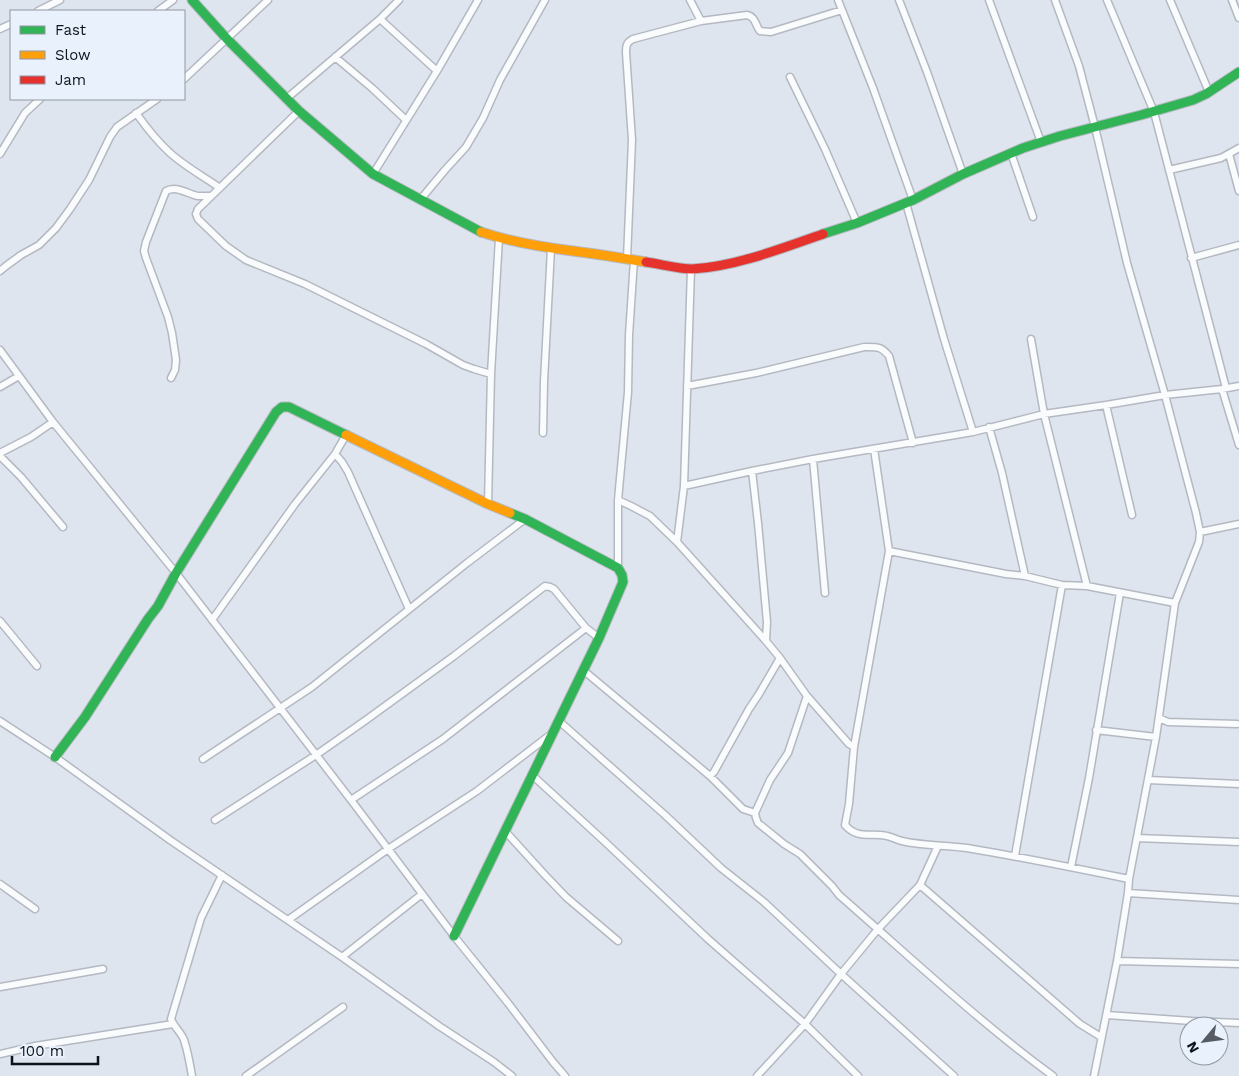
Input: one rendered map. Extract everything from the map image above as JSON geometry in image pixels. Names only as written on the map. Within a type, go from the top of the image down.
[{"type":"street","points":[[40,10],[60,0]]},
{"type":"street","points":[[159,10],[174,0]]},
{"type":"street","points":[[192,0],[227,39],[299,111],[372,174],[420,200],[476,230],[499,238],[551,249],[691,269],[755,257],[856,223],[910,202],[963,174],[1041,142],[1193,100],[1239,72]]},
{"type":"street","points":[[185,78],[268,0]]},
{"type":"street","points":[[286,98],[380,19],[399,0]]},
{"type":"street","points":[[372,174],[437,71],[478,0]]},
{"type":"street","points":[[420,200],[466,147],[483,118],[500,80],[546,0]]},
{"type":"street","points":[[690,0],[701,22]]},
{"type":"street","points":[[838,0],[876,98],[910,202],[944,338],[974,432]]},
{"type":"street","points":[[898,0],[927,72],[963,174]]},
{"type":"street","points":[[989,0],[1041,142]]},
{"type":"street","points":[[1055,0],[1075,55],[1095,127],[1127,263],[1165,395],[1200,532],[1199,542],[1175,603],[1156,737],[1129,879],[1117,962],[1094,1076],[1103,1076]]},
{"type":"street","points":[[1107,0],[1154,112],[1239,445]]},
{"type":"street","points":[[1170,0],[1209,92]]},
{"type":"street","points":[[1232,0],[1239,18]]},
{"type":"street","points":[[454,936],[599,638],[623,582],[618,568],[618,500],[628,392],[632,140],[626,46],[633,39],[701,22],[747,15],[754,19],[760,32],[771,32],[842,10]]},
{"type":"street","points":[[380,19],[437,71]]},
{"type":"street","points":[[335,57],[406,120]]},
{"type":"street","points":[[790,77],[825,149],[856,223]]},
{"type":"street","points":[[0,154],[25,113],[39,100]]},
{"type":"street","points":[[0,271],[21,255],[39,245],[56,228],[89,180],[110,137],[118,127],[156,100]]},
{"type":"street","points":[[299,111],[198,209],[196,214],[198,219],[226,246],[246,260],[304,284],[370,315],[463,364],[491,374]]},
{"type":"street","points":[[136,113],[151,134],[169,152],[189,168],[220,188]]},
{"type":"street","points":[[1169,170],[1201,163],[1229,154],[1239,148]]},
{"type":"street","points":[[1011,153],[1033,217]]},
{"type":"street","points":[[1229,154],[1239,191]]},
{"type":"street","points":[[171,378],[175,370],[176,360],[168,317],[144,251],[166,191],[175,189],[198,196],[211,196]]},
{"type":"street","points":[[488,504],[491,374],[499,238]]},
{"type":"street","points":[[1191,258],[1239,245]]},
{"type":"street","points":[[543,433],[551,249]]},
{"type":"street","points":[[677,542],[684,486],[691,269]]},
{"type":"street","points":[[1031,339],[1044,414],[1087,586]]},
{"type":"street","points":[[687,386],[864,347],[884,349],[889,356],[913,442]]},
{"type":"street","points":[[0,350],[53,422],[176,573],[454,936],[565,1076]]},
{"type":"street","points":[[0,387],[19,376]]},
{"type":"street","points":[[684,486],[813,459],[974,432],[1044,414],[1165,395],[1239,386]]},
{"type":"street","points":[[1106,405],[1132,515]]},
{"type":"street","points":[[55,757],[85,717],[158,606],[176,573],[276,412],[282,408],[289,407],[488,504],[525,519],[618,568]]},
{"type":"street","points":[[53,422],[0,454],[64,527]]},
{"type":"street","points":[[989,427],[1002,473],[1025,576]]},
{"type":"street","points":[[212,620],[295,504],[335,454],[346,436]]},
{"type":"street","points":[[874,449],[889,551],[854,748],[849,804],[845,825],[848,829],[858,834],[886,836],[901,841],[960,847],[1015,856],[1129,879]]},
{"type":"street","points":[[335,454],[348,472],[409,609]]},
{"type":"street","points":[[813,459],[824,593]]},
{"type":"street","points":[[752,471],[767,622],[766,641]]},
{"type":"street","points":[[618,500],[650,516],[677,542],[766,641],[807,696],[848,744],[854,748]]},
{"type":"street","points":[[203,759],[312,687],[525,519]]},
{"type":"street","points":[[1200,532],[1239,524]]},
{"type":"street","points":[[889,551],[1025,576],[1062,585],[1087,586],[1175,603]]},
{"type":"street","points":[[1015,856],[1062,585]]},
{"type":"street","points":[[215,820],[316,755],[454,656],[545,586],[550,586],[554,589],[586,628],[599,638]]},
{"type":"street","points":[[1072,867],[1120,593]]},
{"type":"street","points":[[0,621],[37,666]]},
{"type":"street","points":[[351,800],[443,739],[586,628]]},
{"type":"street","points":[[710,776],[780,658]]},
{"type":"street","points":[[583,670],[710,776],[743,810],[755,813]]},
{"type":"street","points":[[807,696],[788,753],[770,780],[755,813],[758,823],[800,854],[839,895],[878,930],[1019,1051],[1053,1076]]},
{"type":"street","points":[[1159,718],[1168,722],[1237,724]]},
{"type":"street","points":[[559,720],[721,868],[764,902],[954,1076]]},
{"type":"street","points":[[0,721],[55,757],[170,840],[512,1076]]},
{"type":"street","points":[[1096,730],[1156,737]]},
{"type":"street","points":[[288,920],[388,848],[477,791],[553,733]]},
{"type":"street","points":[[532,775],[708,939],[805,1024],[858,1076]]},
{"type":"street","points":[[1148,780],[1239,784]]},
{"type":"street","points":[[505,831],[566,897],[618,941]]},
{"type":"street","points":[[1137,838],[1239,842]]},
{"type":"street","points":[[757,1076],[805,1024],[841,974],[878,930],[920,885],[938,846]]},
{"type":"street","points":[[192,1076],[183,1038],[173,1024],[172,1013],[201,918],[222,875]]},
{"type":"street","points":[[0,884],[35,909]]},
{"type":"street","points":[[920,885],[1080,1024],[1101,1037]]},
{"type":"street","points":[[1128,893],[1239,900]]},
{"type":"street","points":[[342,957],[422,894]]},
{"type":"street","points":[[1117,962],[1239,964]]},
{"type":"street","points":[[0,987],[103,970]]},
{"type":"street","points":[[246,1076],[344,1007]]},
{"type":"street","points":[[1107,1015],[1239,1022]]},
{"type":"street","points":[[0,1054],[35,1046],[173,1024]]},
{"type":"traffic: fast","points":[[192,0],[227,39],[299,111],[373,174],[481,232]]},
{"type":"traffic: fast","points":[[823,234],[857,223],[913,200],[963,174],[1023,148],[1193,100],[1206,94],[1239,72]]},
{"type":"traffic: fast","points":[[55,757],[85,717],[158,606],[176,573],[276,412],[282,407],[289,407],[346,435]]},
{"type":"traffic: fast","points":[[454,936],[599,638],[623,582],[618,568],[510,513]]},
{"type":"traffic: slow","points":[[481,232],[538,246],[646,262]]},
{"type":"traffic: slow","points":[[346,435],[510,513]]},
{"type":"traffic: jam","points":[[646,262],[687,269],[725,265],[823,234]]}]
